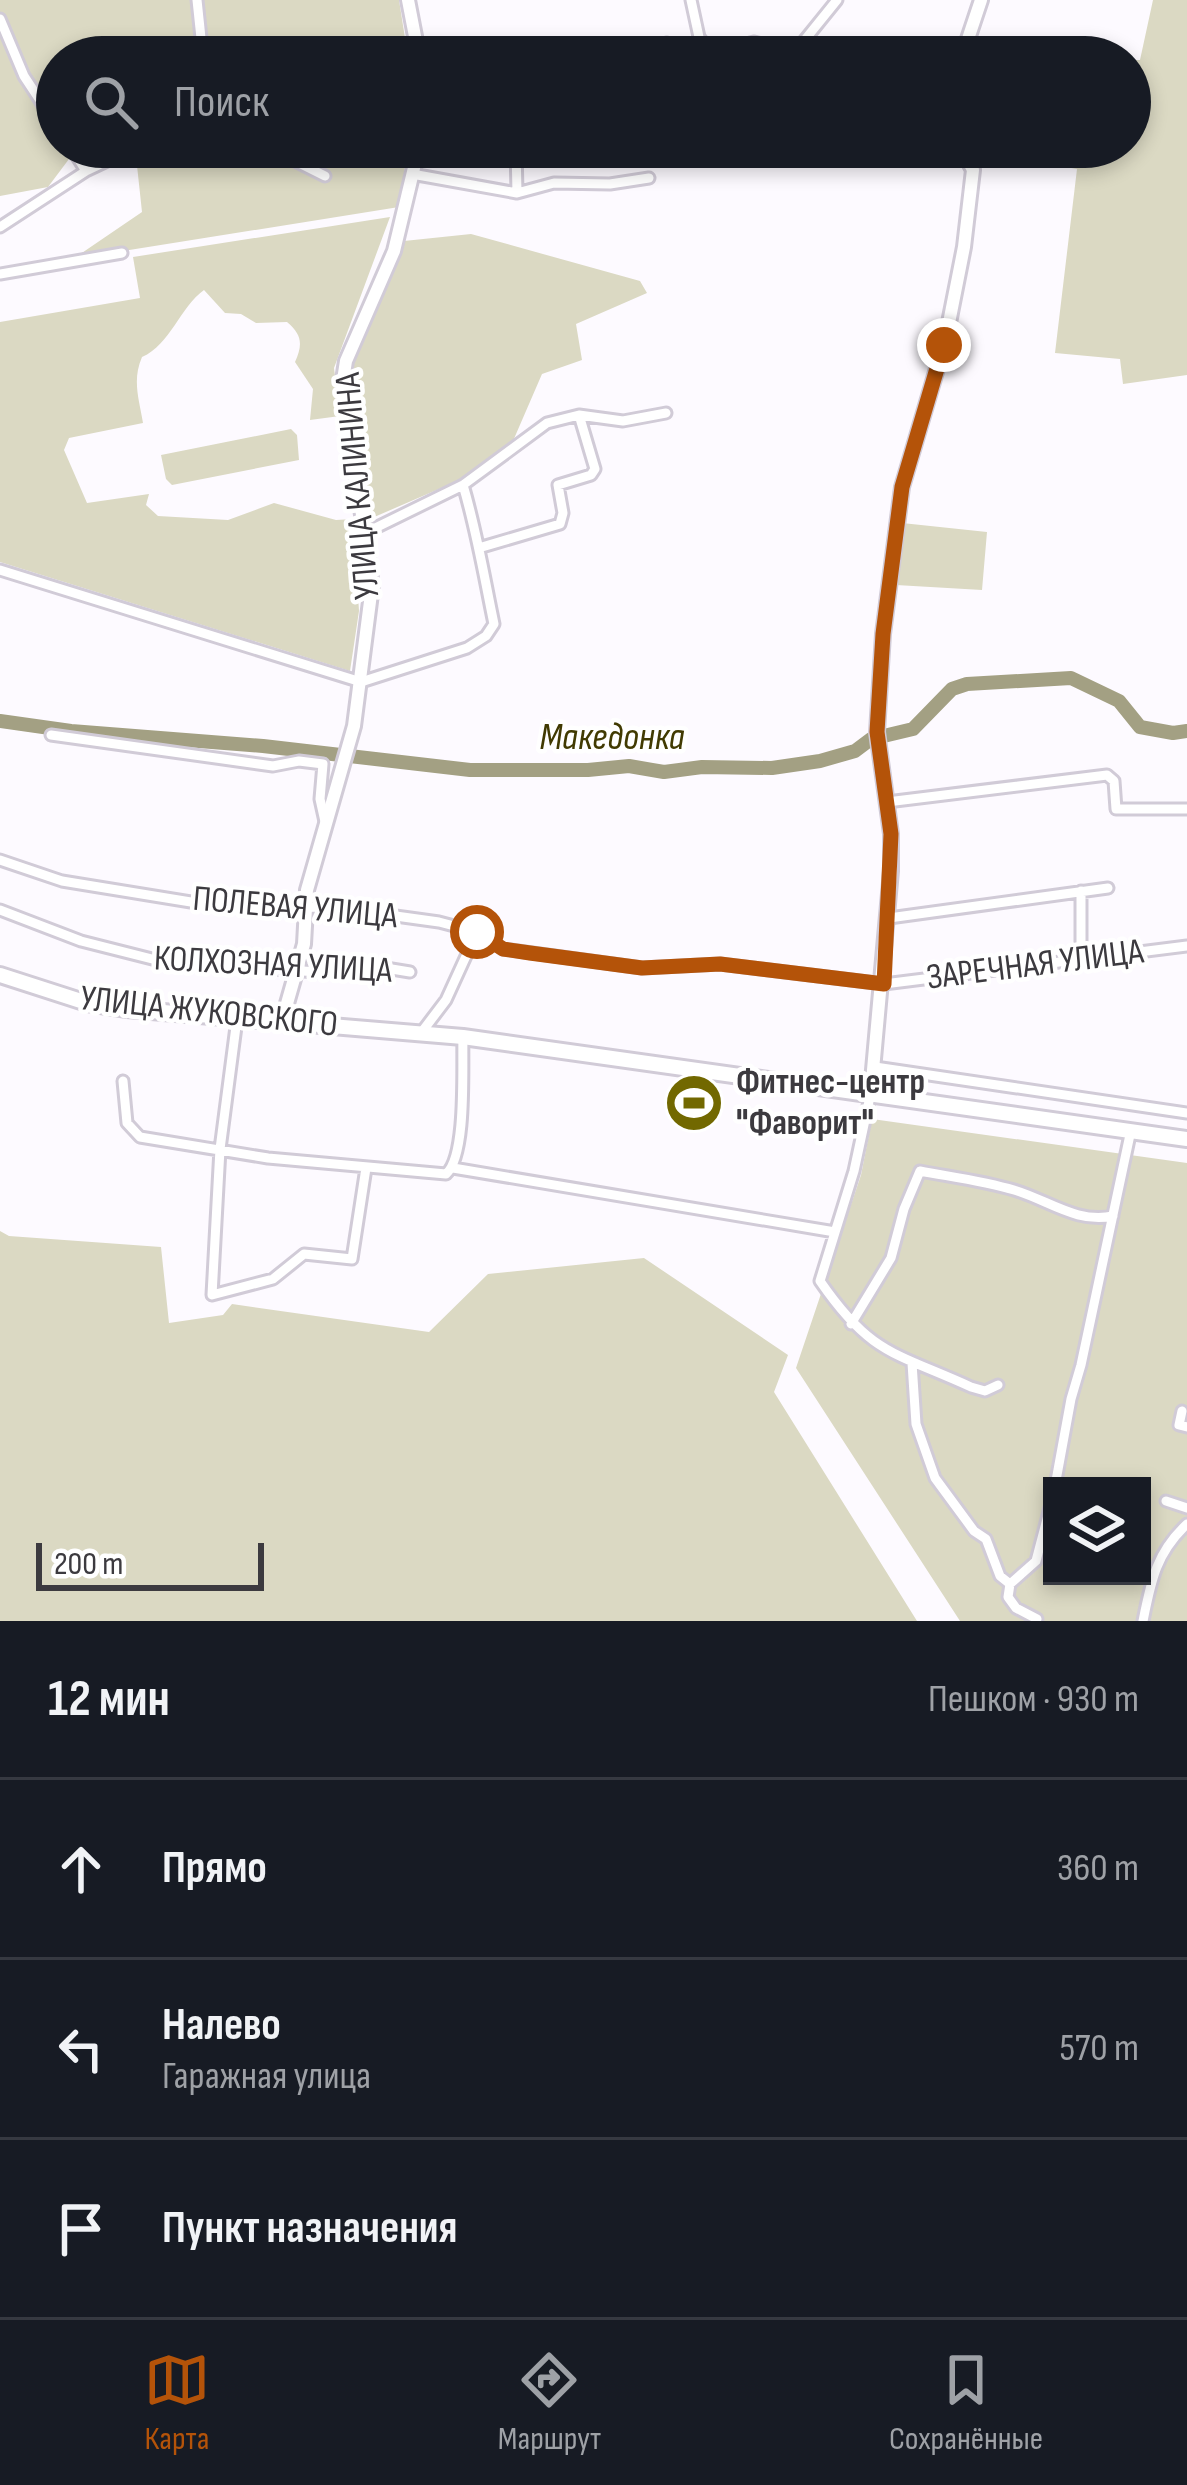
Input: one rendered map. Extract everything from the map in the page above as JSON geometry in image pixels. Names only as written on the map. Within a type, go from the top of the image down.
[{"type":"main road","name":"УЛИЦА ЖУКОВСКОГО","points":[[0,975],[87,1003],[463,1036],[1187,1139]]},
{"type":"street","points":[[197,0],[201,36]]},
{"type":"street","points":[[408,0],[415,36]]},
{"type":"street","points":[[691,0],[699,36]]},
{"type":"street","points":[[808,36],[837,0]]},
{"type":"street","points":[[969,36],[981,0]]},
{"type":"street","points":[[0,19],[36,93]]},
{"type":"street","points":[[0,227],[92,168]]},
{"type":"street","points":[[309,168],[325,176]]},
{"type":"street","name":"УЛИЦА КАЛИНИНА","points":[[282,1021],[306,930],[304,907],[346,757],[372,586],[343,380],[346,362],[394,251],[414,168]]},
{"type":"street","points":[[516,168],[517,194]]},
{"type":"street","points":[[972,168],[964,247],[946,338],[896,514],[878,737],[887,802],[889,918],[884,984],[872,1092],[854,1171],[820,1281],[851,1324],[883,1351],[986,1391],[998,1384]]},
{"type":"street","points":[[412,174],[517,194],[554,184],[649,178]]},
{"type":"street","points":[[0,274],[122,253]]},
{"type":"street","points":[[365,533],[463,485],[537,428],[579,415],[623,421],[666,413]]},
{"type":"street","points":[[482,547],[560,524],[558,485],[591,475],[595,469],[579,415]]},
{"type":"street","points":[[0,570],[361,682],[467,648],[486,636],[494,624],[482,547],[463,485]]},
{"type":"street","points":[[51,735],[273,766],[299,760],[323,764],[320,799],[326,826]]},
{"type":"street","points":[[887,802],[1107,775],[1114,781],[1116,809],[1187,809]]},
{"type":"street","name":"ПОЛЕВАЯ УЛИЦА","points":[[0,860],[62,881],[197,903],[387,914],[477,932],[503,949],[530,953],[642,968],[720,964],[884,984]]},
{"type":"street","points":[[889,918],[1108,888]]},
{"type":"street","points":[[1081,892],[1081,959]]},
{"type":"street","name":"КОЛХОЗНАЯ УЛИЦА","points":[[0,910],[81,941],[144,958],[323,971],[343,961],[410,972]]},
{"type":"street","points":[[422,1033],[446,1000],[477,932]]},
{"type":"street","name":"ЗАРЕЧНАЯ УЛИЦА","points":[[884,984],[1187,946]]},
{"type":"street","points":[[237,1019],[220,1149],[212,1295],[273,1279],[304,1254],[352,1259],[366,1168]]},
{"type":"street","points":[[450,1171],[464,1080],[463,1036]]},
{"type":"street","points":[[875,1067],[1187,1113]]},
{"type":"street","points":[[123,1081],[127,1123],[140,1137],[366,1168],[450,1171],[835,1232]]},
{"type":"street","points":[[1057,1477],[1131,1130]]},
{"type":"street","points":[[851,1324],[891,1258],[920,1172],[1018,1191],[1070,1214],[1097,1219],[1113,1216]]},
{"type":"street","points":[[912,1363],[916,1424],[935,1478],[974,1531],[986,1539],[1000,1576],[1010,1584]]},
{"type":"street","points":[[1182,1411],[1179,1425],[1187,1427]]},
{"type":"street","points":[[1166,1501],[1187,1508]]},
{"type":"street","points":[[1143,1621],[1152,1570],[1187,1524]]},
{"type":"street","points":[[1037,1619],[1016,1608],[1008,1597],[1010,1584],[1036,1561],[1043,1534]]},
{"type":"shaded area","points":[[0,0],[399,0],[405,36],[36,36],[36,168],[62,168],[48,187],[0,196]]},
{"type":"shaded area","points":[[1153,0],[1187,0],[1187,375],[1123,384],[1120,359],[1055,353],[1077,169],[1071,168],[1151,168],[1151,36],[1145,36]]},
{"type":"shaded area","points":[[137,168],[405,168],[399,207],[73,259],[142,212]]},
{"type":"shaded area","points":[[390,217],[334,368],[340,416],[310,420],[313,389],[295,362],[300,340],[287,322],[256,323],[241,314],[225,313],[204,290],[160,344],[142,357],[137,382],[143,423],[69,438],[64,450],[87,503],[149,494],[146,505],[158,516],[228,520],[274,503],[336,520],[353,519],[359,611],[350,671],[0,562],[0,322],[140,298],[133,257]]},
{"type":"shaded area","points":[[471,234],[640,281],[647,293],[576,324],[582,360],[542,374],[513,441],[462,479],[372,518],[348,384],[349,365],[404,241]]},
{"type":"shaded area","points":[[291,429],[297,435],[299,460],[172,485],[166,479],[161,455]]},
{"type":"shaded area","points":[[902,523],[987,532],[982,590],[896,585]]},
{"type":"shaded area","points":[[872,1119],[1187,1163],[1187,1621],[960,1621],[796,1368],[861,1175]]},
{"type":"shaded area","points":[[0,1231],[9,1236],[161,1247],[169,1323],[223,1315],[232,1304],[429,1332],[488,1274],[644,1258],[788,1355],[774,1392],[917,1621],[0,1621]]},
{"type":"waterway","name":"Македонка","points":[[0,721],[470,770],[772,768],[820,761],[855,751],[871,739],[913,729],[952,689],[967,684],[1071,678],[1119,701],[1140,727],[1187,731]]},
{"type":"place","name":"Фитнес-центр \"Фаворит\"","points":[[694,1103]]},
{"type":"route","points":[[477,932],[503,949],[642,968],[720,964],[884,984],[891,834],[877,732],[883,634],[896,514],[944,345]]}]
